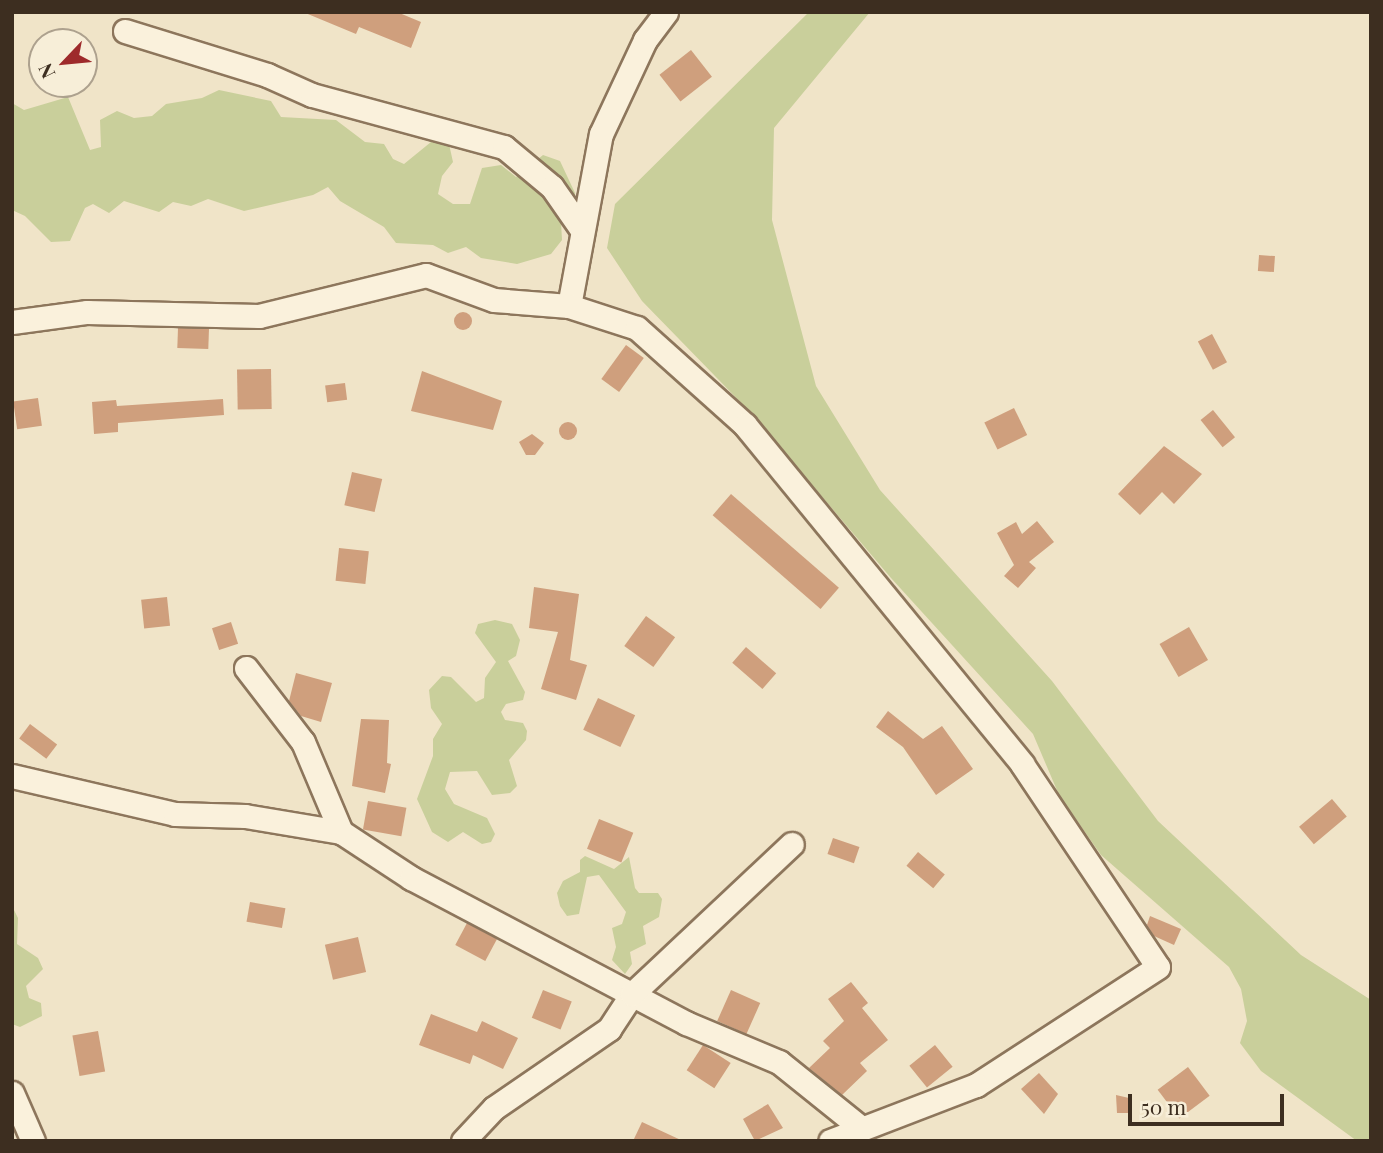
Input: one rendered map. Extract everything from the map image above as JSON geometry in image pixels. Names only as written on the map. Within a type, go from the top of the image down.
[{"type":"street","points":[[569,306],[601,134],[645,40],[666,12]]},
{"type":"street","points":[[125,31],[267,75],[312,95],[504,147],[552,187],[582,230]]},
{"type":"street","points":[[12,322],[87,312],[259,316],[426,275],[494,300],[569,306],[638,328],[745,425],[1021,764],[1158,967],[976,1085],[830,1141]]},
{"type":"street","points":[[246,668],[303,742],[341,832]]},
{"type":"street","points":[[12,776],[176,814],[245,816],[341,832],[411,878],[686,1023],[779,1062],[861,1128]]},
{"type":"street","points":[[463,1141],[504,1100],[609,1029],[632,994],[792,844]]},
{"type":"street","points":[[12,1093],[33,1141]]},
{"type":"green space","points":[[809,12],[870,12],[774,128],[772,220],[816,386],[880,490],[1052,681],[1158,821],[1301,955],[1371,1000],[1371,1141],[1357,1141],[1261,1071],[1240,1043],[1247,1021],[1241,989],[1229,967],[1101,855],[1059,795],[1033,734],[891,578],[751,413],[642,301],[607,248],[615,204]]},
{"type":"green space","points":[[219,90],[271,101],[281,117],[336,120],[365,142],[384,144],[393,159],[404,164],[431,142],[449,144],[453,162],[442,176],[438,194],[453,204],[470,204],[482,168],[501,165],[516,177],[543,155],[560,161],[575,193],[575,211],[561,222],[562,240],[551,254],[517,264],[481,258],[466,247],[448,253],[433,245],[396,243],[384,227],[340,201],[328,187],[313,195],[244,211],[208,199],[191,206],[173,202],[159,212],[124,201],[109,213],[93,204],[85,208],[70,241],[51,242],[25,216],[12,210],[12,103],[24,110],[68,98],[90,150],[101,147],[100,120],[117,111],[134,118],[152,116],[166,104],[202,98]]},
{"type":"green space","points":[[495,620],[512,624],[520,640],[516,656],[508,661],[525,692],[523,700],[506,704],[501,712],[505,720],[523,723],[527,731],[526,740],[509,760],[517,786],[510,793],[492,795],[477,771],[450,772],[445,789],[454,804],[487,818],[495,834],[491,842],[482,844],[463,832],[448,842],[432,832],[417,799],[433,756],[433,739],[442,724],[431,708],[429,690],[442,676],[451,677],[476,702],[484,698],[485,678],[496,662],[475,633],[478,624]]},
{"type":"green space","points":[[585,856],[614,869],[629,857],[635,888],[639,893],[658,893],[662,899],[659,917],[643,926],[646,944],[630,952],[632,964],[625,974],[612,960],[616,947],[612,928],[622,924],[626,912],[599,875],[587,877],[579,914],[567,916],[560,906],[557,893],[563,881],[580,872],[580,860]]},
{"type":"green space","points":[[12,906],[18,918],[17,944],[38,958],[43,969],[26,986],[29,998],[41,1003],[42,1016],[20,1027],[12,1024]]},
{"type":"building","points":[[303,12],[397,12],[421,22],[411,48],[359,27],[356,34]]},
{"type":"building","points":[[691,50],[712,77],[680,101],[659,75]]},
{"type":"building","points":[[1259,255],[1275,256],[1274,272],[1258,271]]},
{"type":"building","points":[[463,312],[469,315],[472,321],[469,327],[463,330],[457,327],[454,321],[457,315]]},
{"type":"building","points":[[178,328],[209,329],[208,349],[177,348]]},
{"type":"building","points":[[1212,334],[1227,362],[1213,370],[1198,342]]},
{"type":"building","points":[[626,345],[644,358],[619,392],[601,379]]},
{"type":"building","points":[[271,369],[272,409],[238,410],[237,370]]},
{"type":"building","points":[[422,371],[502,401],[493,430],[411,411]]},
{"type":"building","points":[[345,383],[347,400],[327,402],[325,385]]},
{"type":"building","points":[[38,398],[42,426],[17,429],[13,401]]},
{"type":"building","points":[[223,399],[224,415],[118,423],[118,432],[94,434],[92,402],[116,400],[117,406]]},
{"type":"building","points":[[1014,408],[1027,435],[997,449],[984,422]]},
{"type":"building","points":[[1213,410],[1235,437],[1223,447],[1201,420]]},
{"type":"building","points":[[568,422],[574,425],[577,431],[574,437],[568,440],[562,437],[559,431],[562,425]]},
{"type":"building","points":[[532,434],[544,443],[535,455],[526,455],[519,442]]},
{"type":"building","points":[[1164,446],[1202,474],[1174,504],[1162,492],[1140,515],[1118,494]]},
{"type":"building","points":[[352,472],[382,479],[375,512],[344,505]]},
{"type":"building","points":[[731,494],[839,588],[821,609],[713,515]]},
{"type":"building","points":[[1037,521],[1054,542],[1029,562],[1036,568],[1018,588],[1004,576],[1014,565],[997,533],[1016,522],[1022,534]]},
{"type":"building","points":[[339,548],[369,551],[365,584],[336,581]]},
{"type":"building","points":[[534,587],[579,594],[570,660],[587,665],[576,700],[541,689],[558,632],[529,628]]},
{"type":"building","points":[[167,597],[170,626],[144,629],[141,600]]},
{"type":"building","points":[[646,616],[675,637],[653,667],[624,646]]},
{"type":"building","points":[[231,622],[238,644],[219,650],[212,628]]},
{"type":"building","points":[[1189,627],[1208,660],[1179,677],[1160,644]]},
{"type":"building","points":[[746,647],[776,673],[762,689],[732,663]]},
{"type":"building","points":[[296,673],[332,683],[321,722],[301,716],[289,701]]},
{"type":"building","points":[[598,698],[635,715],[620,747],[583,730]]},
{"type":"building","points":[[888,711],[923,739],[942,726],[973,769],[936,795],[903,747],[876,727]]},
{"type":"building","points":[[361,719],[389,720],[387,763],[391,764],[385,793],[352,786]]},
{"type":"building","points":[[30,724],[57,744],[46,759],[19,738]]},
{"type":"building","points":[[1332,799],[1347,817],[1314,844],[1299,827]]},
{"type":"building","points":[[368,801],[406,808],[401,836],[363,830]]},
{"type":"building","points":[[599,819],[633,833],[621,863],[587,849]]},
{"type":"building","points":[[833,838],[859,847],[854,863],[827,854]]},
{"type":"building","points":[[918,852],[945,874],[933,888],[906,866]]},
{"type":"building","points":[[250,902],[285,908],[282,928],[247,922]]},
{"type":"building","points":[[1150,916],[1181,929],[1174,945],[1154,936],[1147,925]]},
{"type":"building","points":[[467,923],[497,939],[485,961],[455,945]]},
{"type":"building","points":[[358,937],[366,972],[333,980],[325,945]]},
{"type":"building","points":[[851,982],[868,1003],[862,1008],[888,1040],[860,1063],[867,1071],[842,1095],[809,1068],[830,1048],[823,1041],[844,1021],[828,999]]},
{"type":"building","points":[[543,990],[572,1002],[561,1029],[532,1018]]},
{"type":"building","points":[[731,990],[760,1003],[746,1034],[717,1021]]},
{"type":"building","points":[[431,1014],[477,1032],[482,1021],[518,1038],[503,1069],[473,1055],[470,1064],[419,1045]]},
{"type":"building","points":[[98,1031],[105,1071],[80,1076],[72,1036]]},
{"type":"building","points":[[703,1045],[731,1063],[714,1088],[687,1070]]},
{"type":"building","points":[[935,1045],[953,1067],[927,1088],[909,1066]]},
{"type":"building","points":[[1188,1067],[1210,1096],[1179,1119],[1158,1090]]},
{"type":"building","points":[[1039,1073],[1058,1094],[1044,1114],[1021,1089]]},
{"type":"building","points":[[1116,1095],[1129,1098],[1132,1106],[1129,1113],[1117,1113]]},
{"type":"building","points":[[768,1104],[783,1128],[755,1141],[743,1119]]},
{"type":"building","points":[[642,1122],[683,1141],[633,1141]]}]
